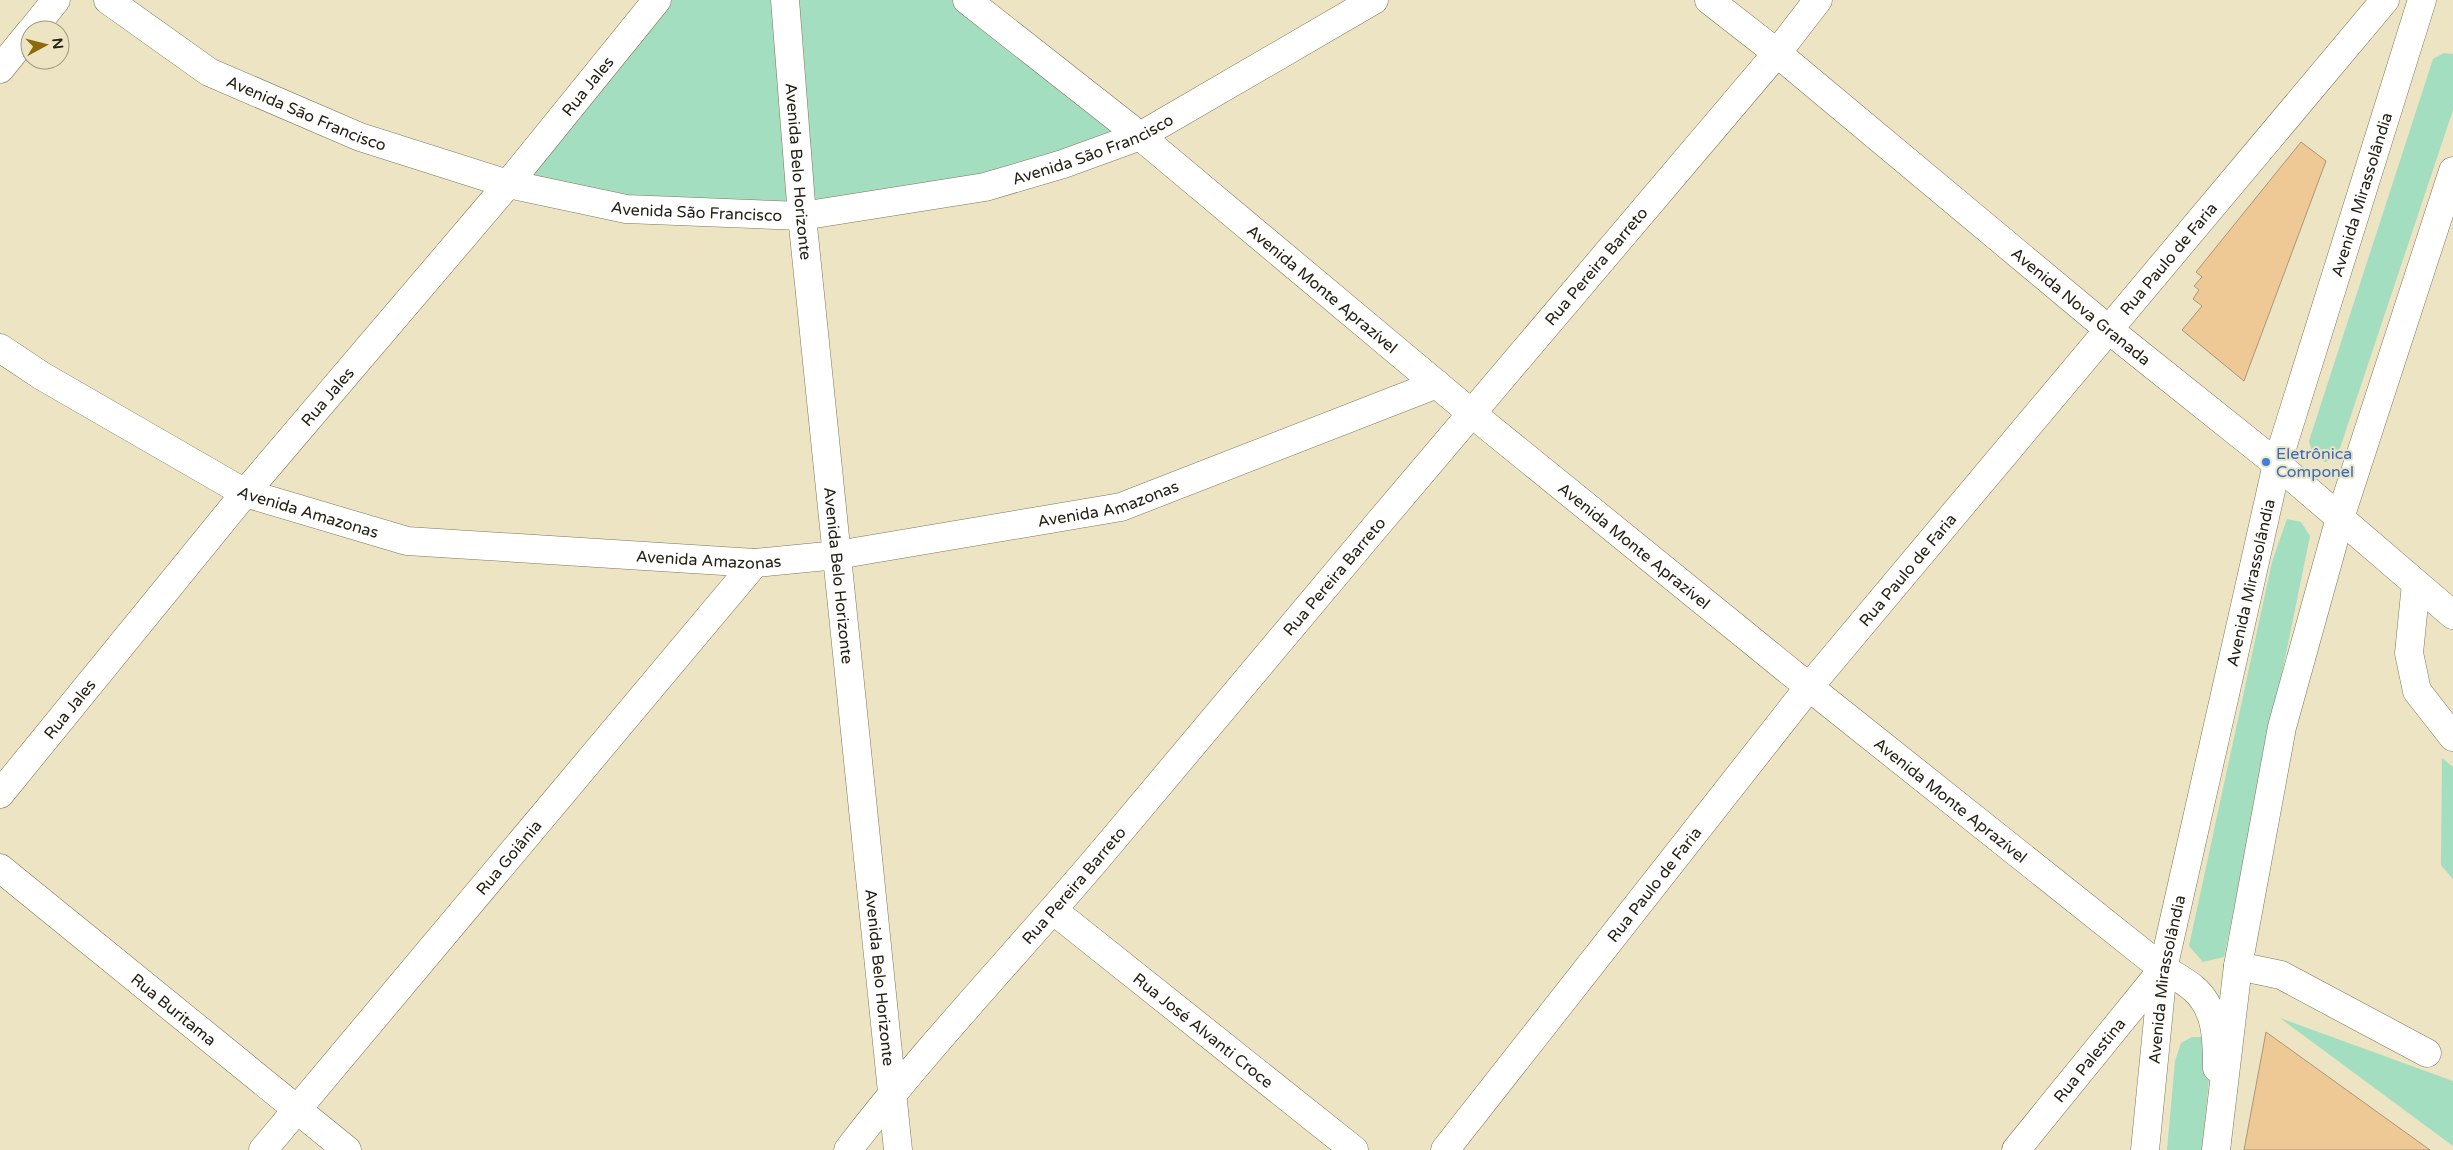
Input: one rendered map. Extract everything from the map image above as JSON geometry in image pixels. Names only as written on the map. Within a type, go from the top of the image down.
[{"type":"street","points":[[40,20],[56,0]]},
{"type":"street","name":"Avenida São Francisco","points":[[108,0],[209,72],[360,137],[508,184],[626,209],[802,216],[985,187],[1063,164],[1140,136],[1374,0]]},
{"type":"street","name":"Rua Jales","points":[[0,794],[245,493],[508,184],[657,0]]},
{"type":"street","name":"Avenida Belo Horizonte","points":[[784,0],[802,216],[898,1150]]},
{"type":"street","name":"Avenida Monte Aprazível","points":[[967,0],[1140,136],[1470,412],[1809,687],[2163,969],[2193,988],[2206,1002],[2217,1033],[2217,1141]]},
{"type":"street","name":"Avenida Nova Granada","points":[[1709,0],[1777,53],[2108,330],[2277,464],[2453,615]]},
{"type":"street","name":"Rua Pereira Barreto","points":[[848,1150],[892,1092],[1054,911],[1470,412],[1777,53],[1818,0]]},
{"type":"street","name":"Rua Paulo de Faria","points":[[1446,1150],[1809,687],[2385,0]]},
{"type":"street","name":"Avenida Mirassolândia","points":[[2144,1150],[2163,969],[2277,464],[2422,0]]},
{"type":"street","points":[[0,69],[20,44]]},
{"type":"street","points":[[2217,1141],[2238,966],[2282,727],[2340,518],[2453,171]]},
{"type":"street","name":"Avenida Amazonas","points":[[0,348],[42,376],[245,493],[407,541],[755,564],[837,555],[1121,507],[1437,384]]},
{"type":"street","name":"Rua Goiânia","points":[[263,1150],[755,564]]},
{"type":"street","points":[[2416,584],[2409,653],[2417,691],[2453,737]]},
{"type":"street","name":"Rua Buritama","points":[[0,868],[348,1150]]},
{"type":"street","name":"Rua José Alvanti Croce","points":[[1054,911],[1354,1150]]},
{"type":"street","points":[[2238,966],[2281,975],[2427,1052]]},
{"type":"street","name":"Rua Palestina","points":[[2016,1150],[2163,969]]},
{"type":"green space","points":[[660,0],[782,0],[800,214],[734,213],[512,183]]},
{"type":"green space","points":[[788,0],[964,0],[1135,136],[1062,160],[805,213]]},
{"type":"green space","points":[[2444,53],[2453,54],[2453,110],[2337,457],[2325,462],[2313,455],[2309,441],[2433,59]]},
{"type":"green space","points":[[2287,519],[2301,522],[2310,536],[2224,957],[2203,962],[2189,946],[2272,562]]},
{"type":"green space","points":[[2442,758],[2453,767],[2453,879],[2441,865]]},
{"type":"green space","points":[[2280,1018],[2453,1081],[2453,1146]]},
{"type":"green space","points":[[2192,1037],[2203,1037],[2212,1050],[2202,1150],[2167,1150],[2175,1061],[2181,1043]]},
{"type":"building","points":[[2301,142],[2326,161],[2244,381],[2182,330],[2202,306],[2193,299],[2199,290],[2194,286],[2202,277],[2196,272]]},
{"type":"building","points":[[2266,1032],[2430,1150],[2244,1150]]},
{"type":"place","name":"Eletrônica Componel","points":[[2266,462]]}]
